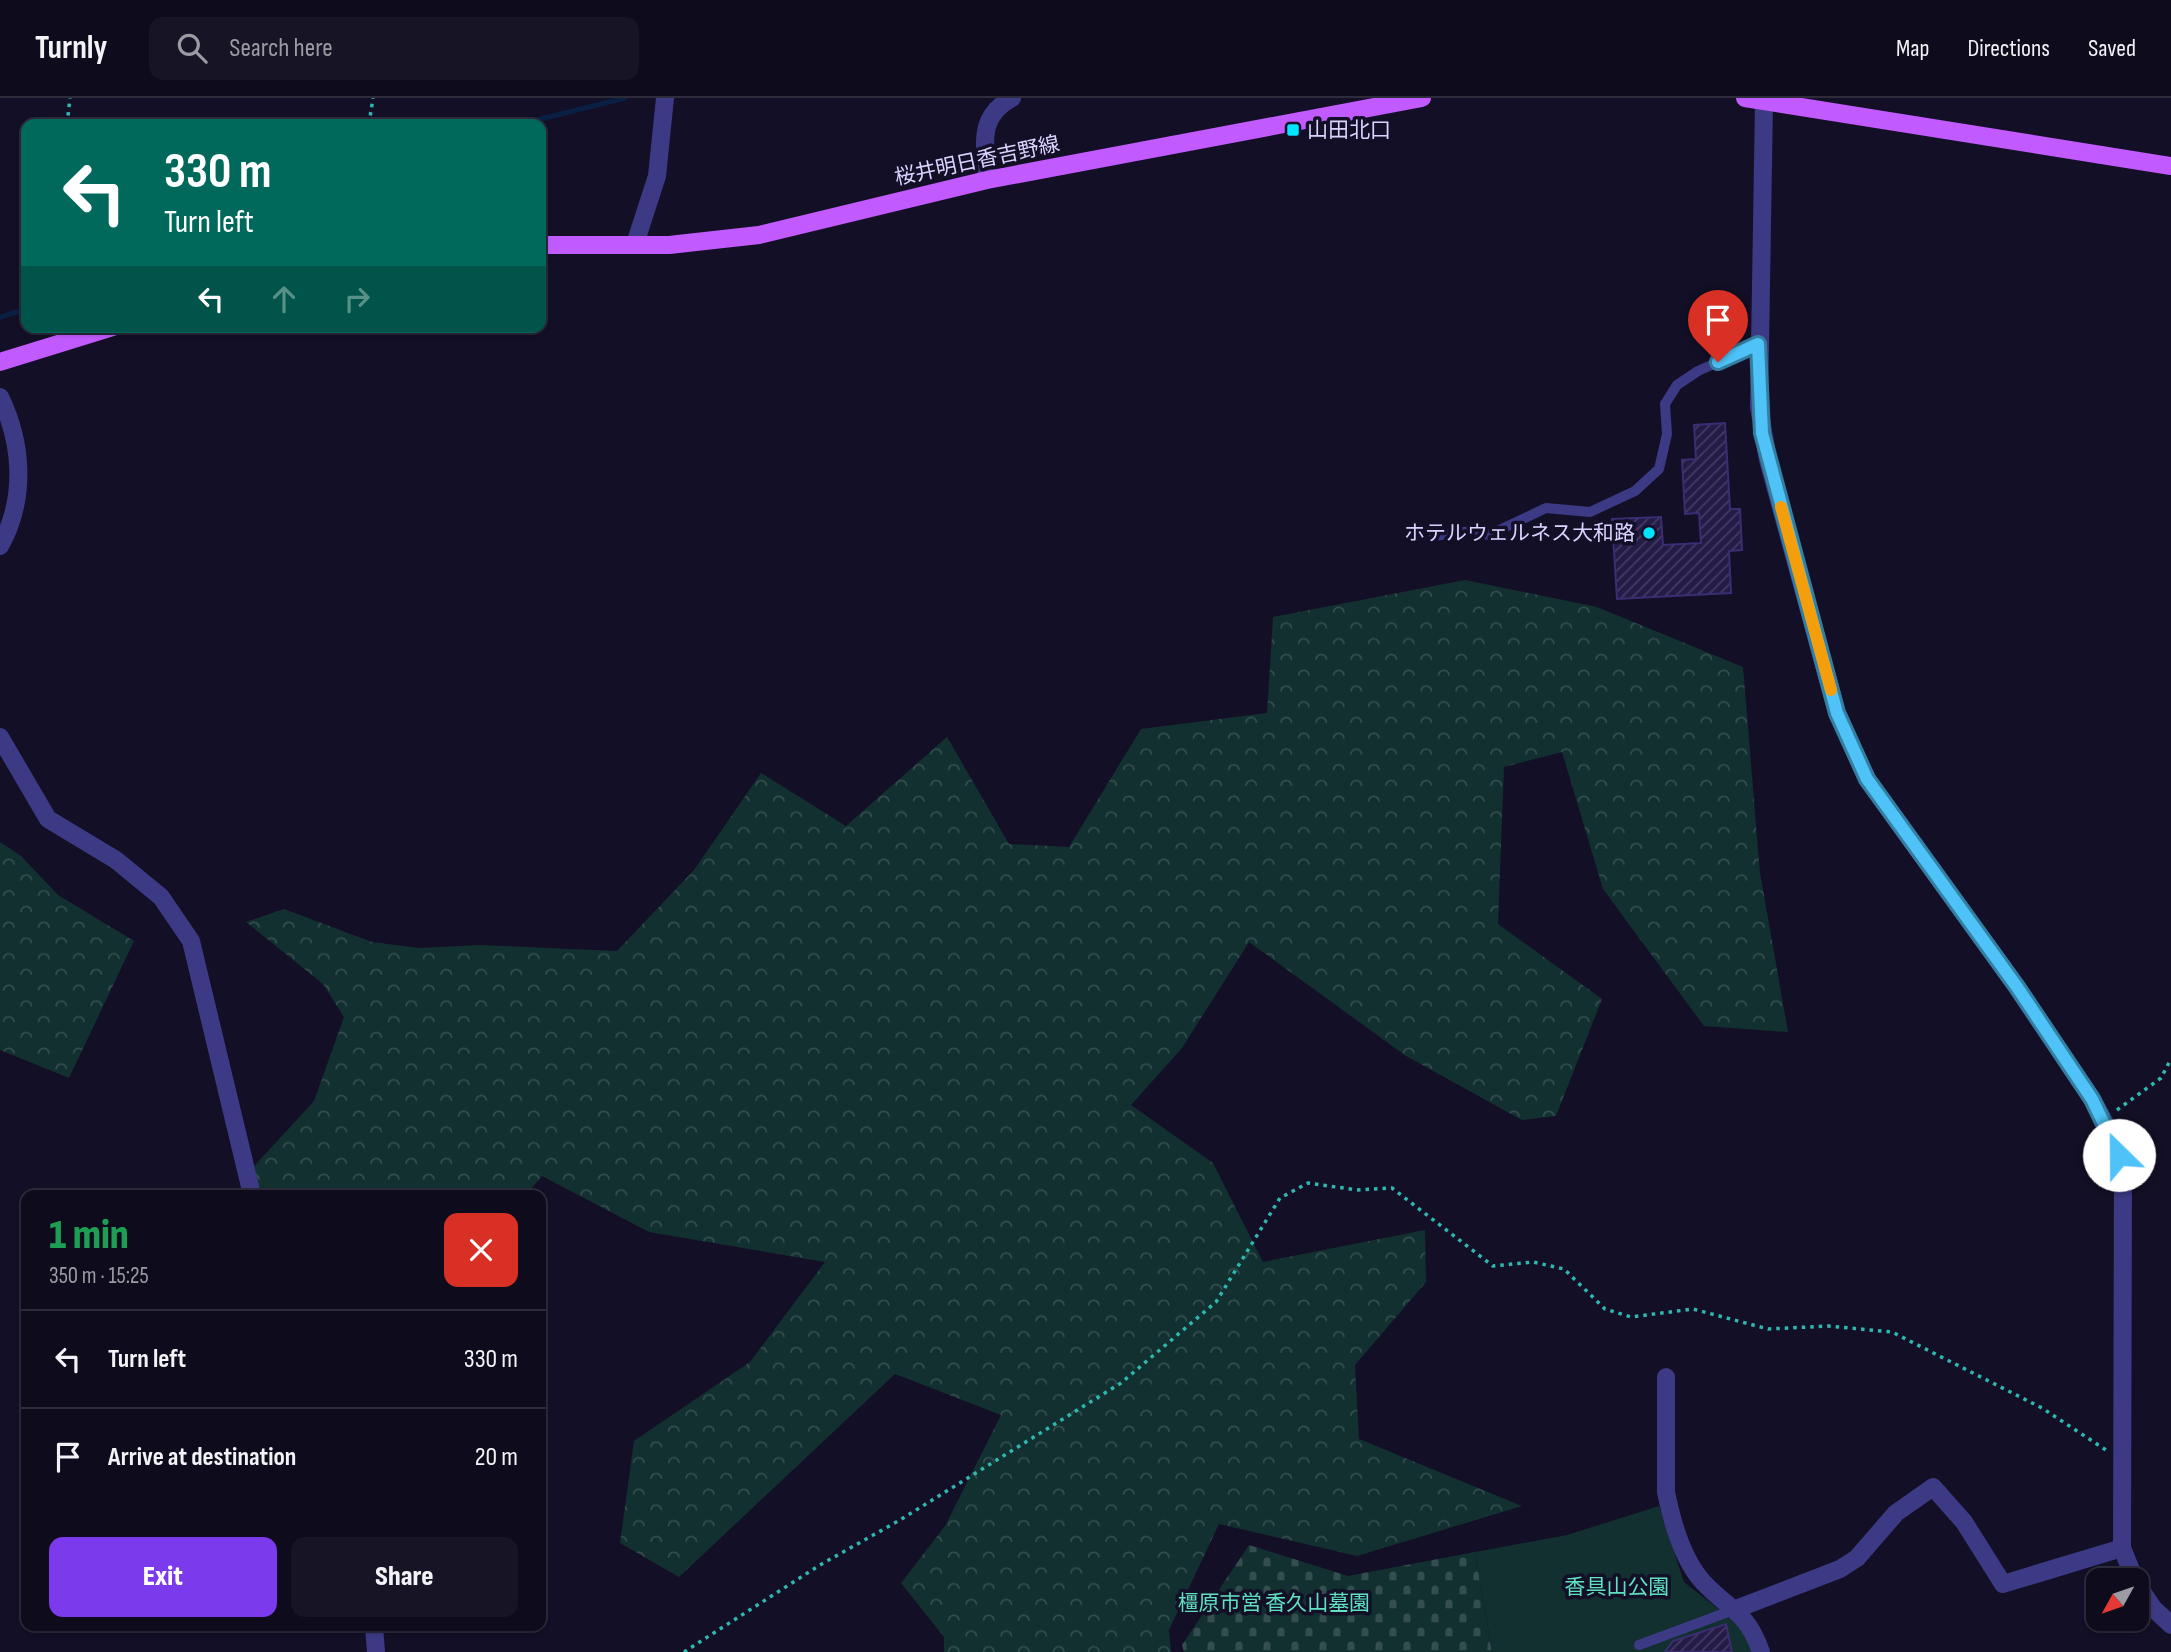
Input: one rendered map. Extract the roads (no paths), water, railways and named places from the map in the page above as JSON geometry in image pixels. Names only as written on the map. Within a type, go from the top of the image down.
[{"type":"main road","name":"桜井明日香吉野線","points":[[546,245],[669,245],[759,235],[987,180],[1422,98]]},
{"type":"main road","points":[[1745,98],[2171,166]]},
{"type":"main road","points":[[0,362],[94,333]]},
{"type":"street","points":[[635,244],[657,176],[666,98]]},
{"type":"street","points":[[987,180],[985,127],[993,113],[1012,98]]},
{"type":"street","points":[[1764,102],[1759,407],[1768,460],[1837,713],[1850,747],[1867,779],[2017,987],[2104,1119],[2118,1150],[2126,1191],[2122,1548],[2130,1568]]},
{"type":"street","points":[[0,397],[15,443],[20,484],[9,529],[0,546]]},
{"type":"street","points":[[0,737],[48,819],[116,860],[161,897],[191,941],[251,1190]]},
{"type":"street","points":[[1666,1377],[1665,1492],[1669,1508],[1692,1567],[1712,1591],[1748,1621],[1761,1652]]},
{"type":"street","points":[[1736,1609],[1840,1569],[1857,1558],[1896,1513],[1933,1487],[1964,1522],[2003,1584],[2122,1548]]},
{"type":"street","points":[[2149,1602],[2171,1625]]},
{"type":"street","points":[[374,1631],[376,1652]]},
{"type":"lane","points":[[1434,536],[1471,530],[1489,535],[1546,508],[1590,512],[1635,491],[1659,468],[1667,434],[1665,404],[1677,385],[1698,371],[1758,344]]},
{"type":"lane","points":[[1639,1645],[1736,1609]]},
{"type":"waterway","points":[[541,119],[625,98]]},
{"type":"waterway","points":[[0,317],[21,311]]},
{"type":"place","name":"山田北口","points":[[1293,130]]},
{"type":"place","name":"ホテルウェルネス大和路","points":[[1649,533]]},
{"type":"park label","name":"香具山公園","points":[[1617,1587]]},
{"type":"park label","name":"橿原市営 香久山墓園","points":[[1274,1603]]}]
